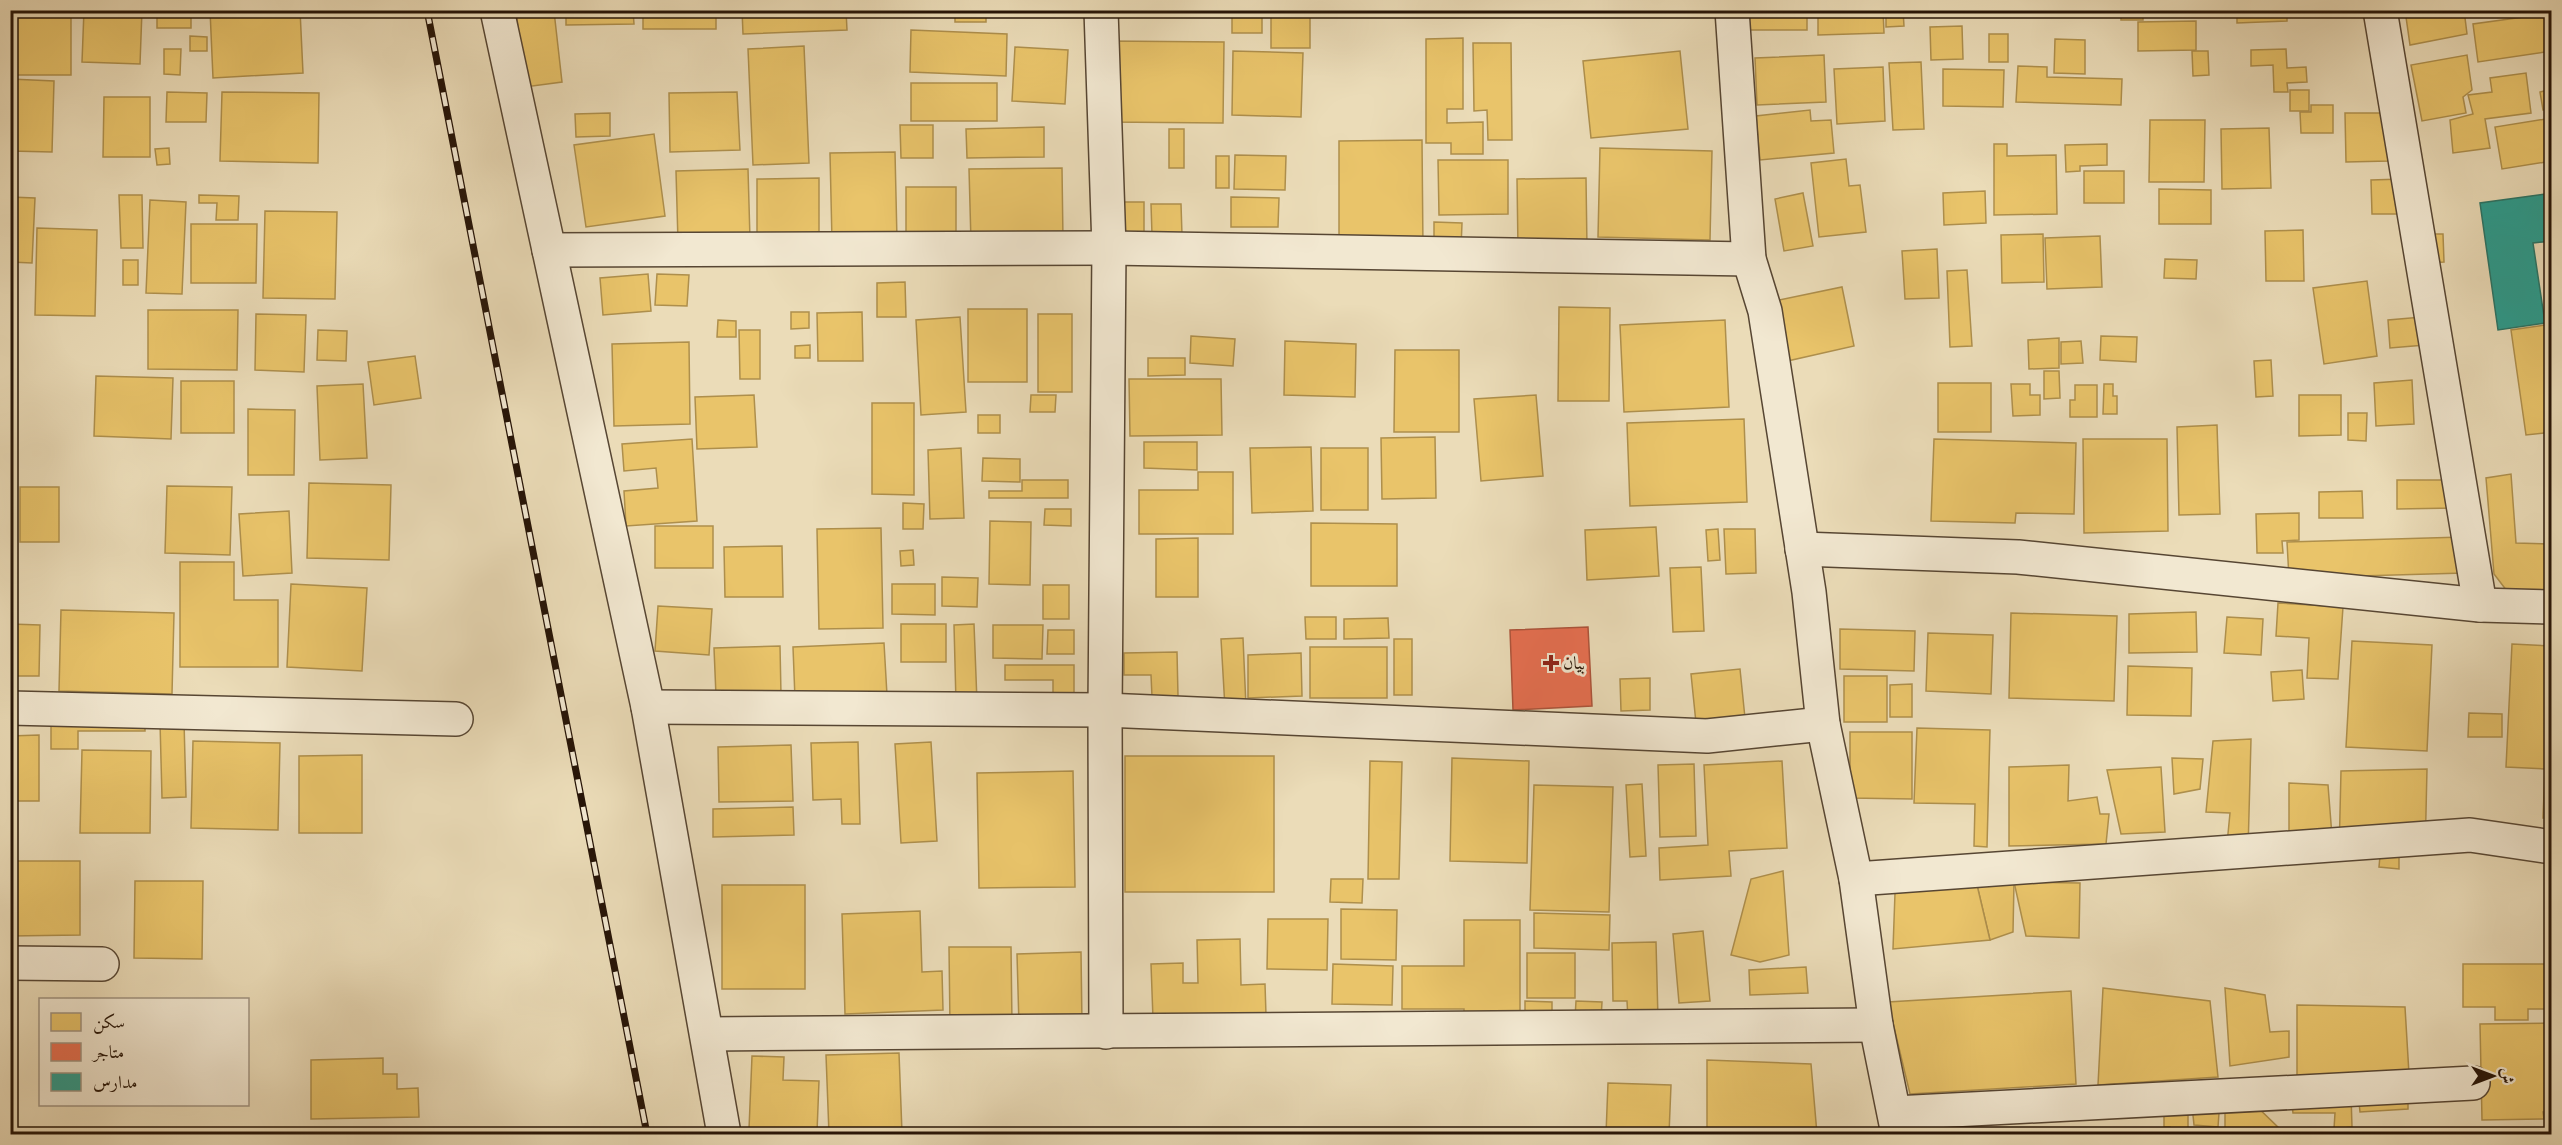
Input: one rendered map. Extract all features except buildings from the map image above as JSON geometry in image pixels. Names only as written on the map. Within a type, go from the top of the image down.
[{"type":"street","points":[[497,10],[648,707],[724,1134]]},
{"type":"street","points":[[1101,10],[1109,248],[1105,710],[1106,1032]]},
{"type":"street","points":[[1732,10],[1749,259],[1765,312],[1809,592],[1823,724],[1856,879],[1876,1025],[1897,1124],[2473,1083]]},
{"type":"street","points":[[2380,10],[2480,605]]},
{"type":"street","points":[[549,250],[1109,248],[1749,259]]},
{"type":"street","points":[[1802,549],[2018,557],[2480,605],[2552,607]]},
{"type":"street","points":[[648,707],[1105,710],[1707,736],[1823,724]]},
{"type":"street","points":[[10,708],[456,719]]},
{"type":"street","points":[[1856,879],[2470,835],[2552,847]]},
{"type":"street","points":[[10,963],[102,964]]},
{"type":"street","points":[[707,1034],[1876,1025]]},
{"type":"railway","points":[[427,10],[647,1134]]},
{"type":"place","name":"بيان","points":[[1551,663]]}]
